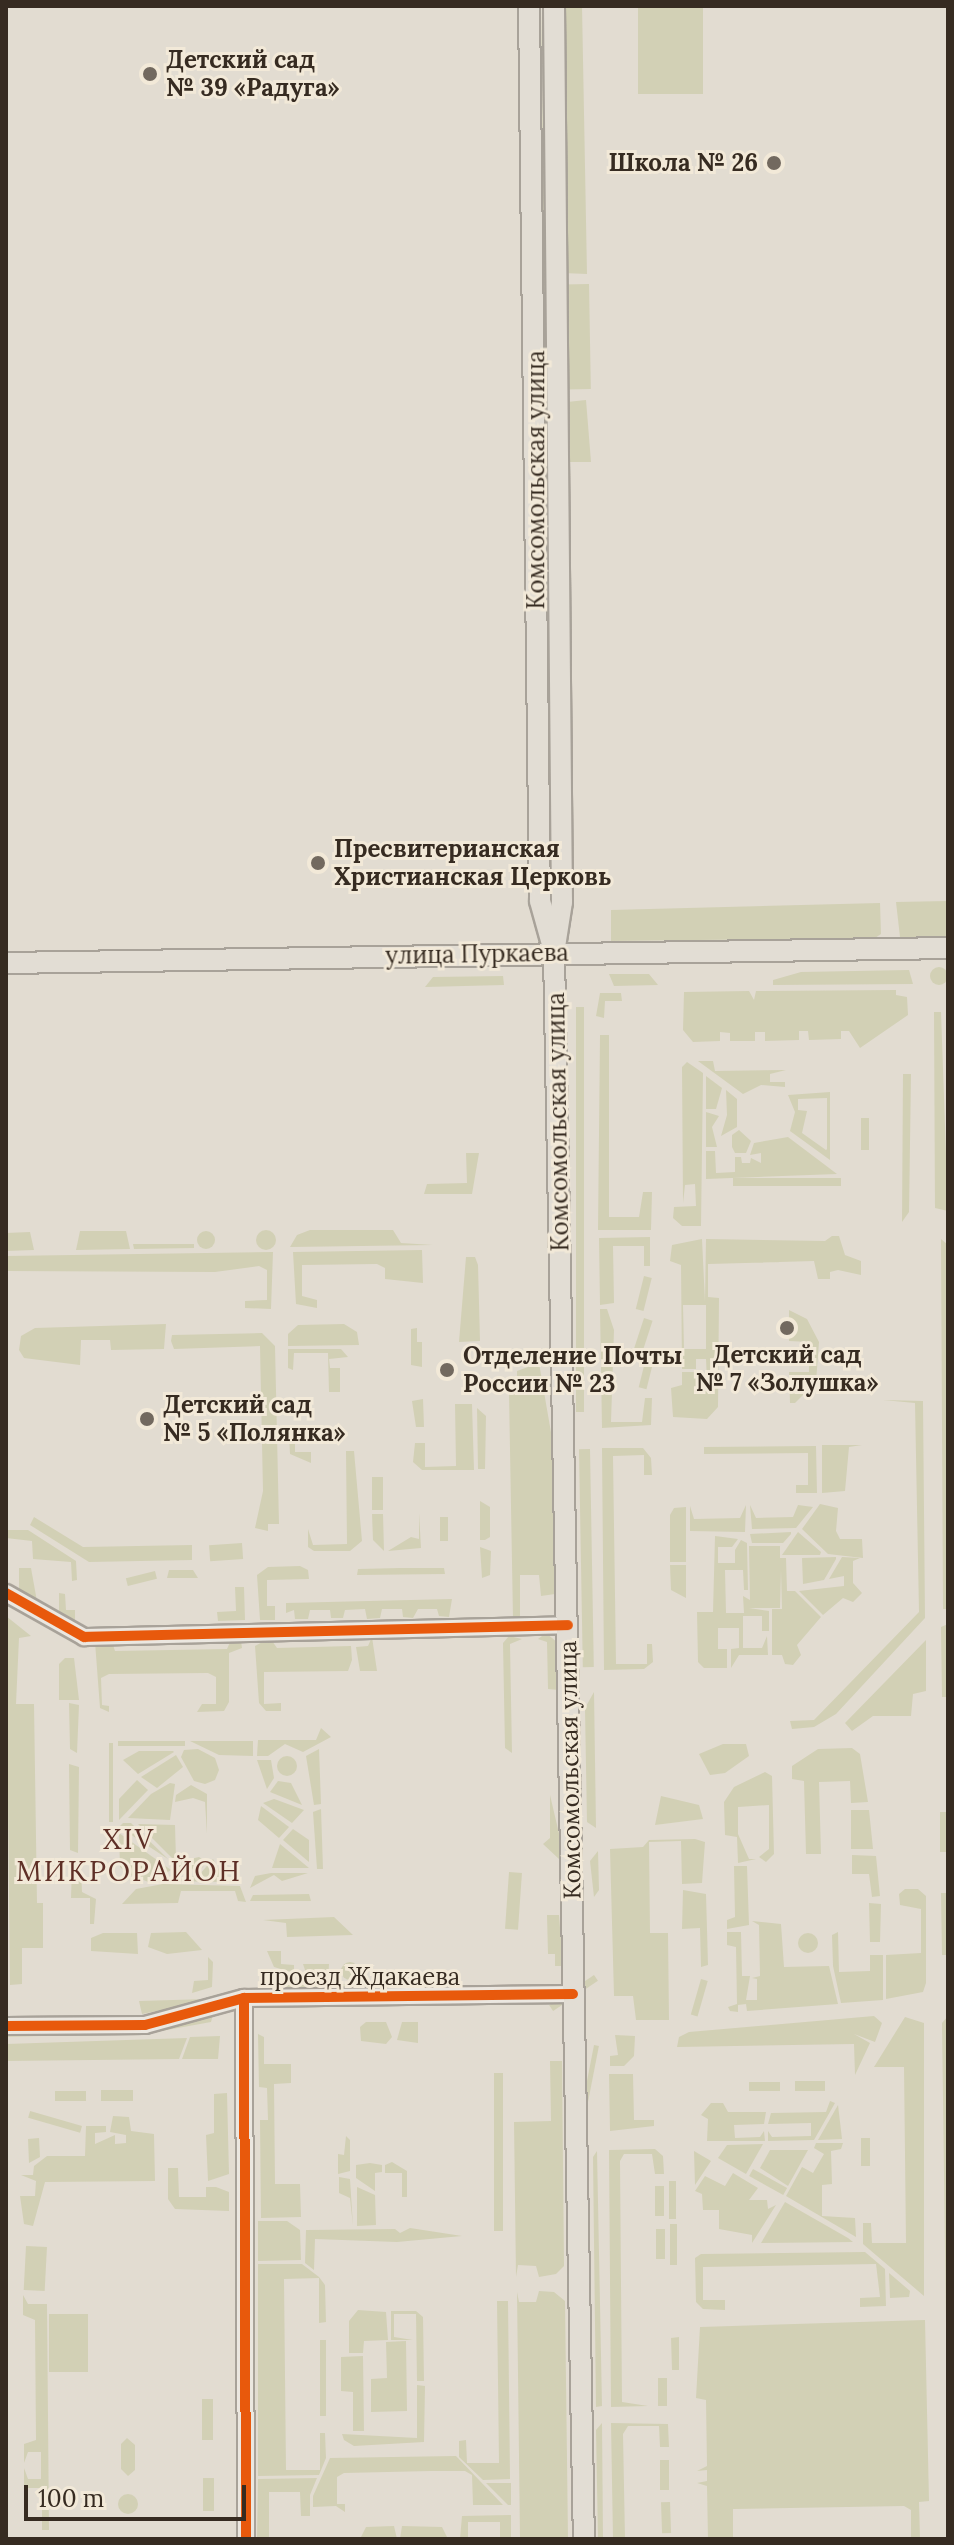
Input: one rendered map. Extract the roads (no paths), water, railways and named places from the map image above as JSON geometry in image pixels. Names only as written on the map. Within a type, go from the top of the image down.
[{"type":"main road","name":"Комсомольская улица","points":[[529,6],[540,901],[554,953]]},
{"type":"main road","name":"Комсомольская улица","points":[[554,6],[562,902],[554,953],[584,2539]]},
{"type":"main road","name":"улица Пуркаева","points":[[6,963],[948,948]]},
{"type":"street","points":[[6,1593],[84,1637],[568,1625]]},
{"type":"street","name":"проезд Ждакаева","points":[[6,2026],[145,2025],[244,1998],[573,1994]]},
{"type":"street","points":[[244,1998],[246,2539]]},
{"type":"place","name":"Детский сад № 39 «Радуга»","points":[[150,74]]},
{"type":"place","name":"Школа № 26","points":[[774,163]]},
{"type":"place","name":"Пресвитерианская Христианская Церковь","points":[[318,863]]},
{"type":"place","name":"Детский сад № 7 «Золушка»","points":[[787,1328]]},
{"type":"place","name":"Отделение Почты России № 23","points":[[447,1370]]},
{"type":"place","name":"Детский сад № 5 «Полянка»","points":[[147,1419]]},
{"type":"district","name":"XIV МИКРОРАЙОН","points":[[129,1855]]}]
